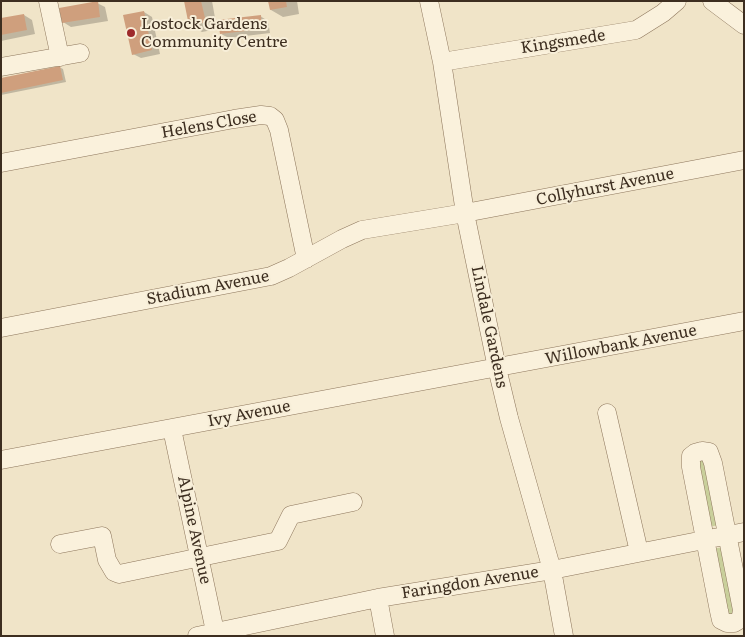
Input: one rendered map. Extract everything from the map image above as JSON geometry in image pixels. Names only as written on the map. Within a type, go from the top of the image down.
[{"type":"street","points":[[48,1],[60,57]]},
{"type":"street","name":"Lindale Gardens","points":[[418,1],[433,6],[465,213],[497,368],[509,418],[552,570],[564,636]]},
{"type":"street","name":"Kingsmede","points":[[442,62],[636,30],[663,13],[677,1]]},
{"type":"street","points":[[712,1],[744,25]]},
{"type":"street","points":[[1,67],[80,53]]},
{"type":"street","name":"Helens Close","points":[[1,164],[234,119],[261,115],[270,116],[275,120],[279,130],[306,259]]},
{"type":"street","name":"Collyhurst Avenue","points":[[465,213],[744,160]]},
{"type":"street","name":"Stadium Avenue","points":[[1,328],[271,276],[362,230],[465,213]]},
{"type":"street","name":"Willowbank Avenue","points":[[497,368],[744,321]]},
{"type":"street","name":"Ivy Avenue","points":[[1,460],[497,368]]},
{"type":"street","points":[[607,413],[639,552]]},
{"type":"street","name":"Alpine Avenue","points":[[172,429],[216,634]]},
{"type":"street","points":[[709,452],[735,533],[742,616],[734,623],[728,624],[722,620],[690,467],[691,456],[695,453],[709,452]]},
{"type":"street","points":[[60,544],[102,536],[107,560],[114,572],[119,574],[278,541],[291,514],[353,502]]},
{"type":"street","name":"Faringdon Avenue","points":[[197,636],[216,634],[378,598],[552,570],[735,533]]},
{"type":"street","points":[[378,598],[385,636]]},
{"type":"green space","points":[[702,451],[725,524],[702,528],[695,453]]},
{"type":"green space","points":[[729,546],[742,610],[727,623],[707,550]]},
{"type":"building","points":[[98,1],[100,17],[62,23],[59,8]]},
{"type":"building","points":[[184,1],[201,1],[206,22],[189,26]]},
{"type":"building","points":[[268,1],[286,1],[287,7],[270,10]]},
{"type":"building","points":[[144,11],[152,50],[132,55],[123,15]]},
{"type":"building","points":[[24,14],[27,30],[1,35],[1,18]]},
{"type":"building","points":[[261,15],[262,29],[220,34],[218,20]]},
{"type":"building","points":[[60,66],[63,80],[1,93],[1,78]]},
{"type":"place","name":"Lostock Gardens Community Centre","points":[[131,33]]}]
